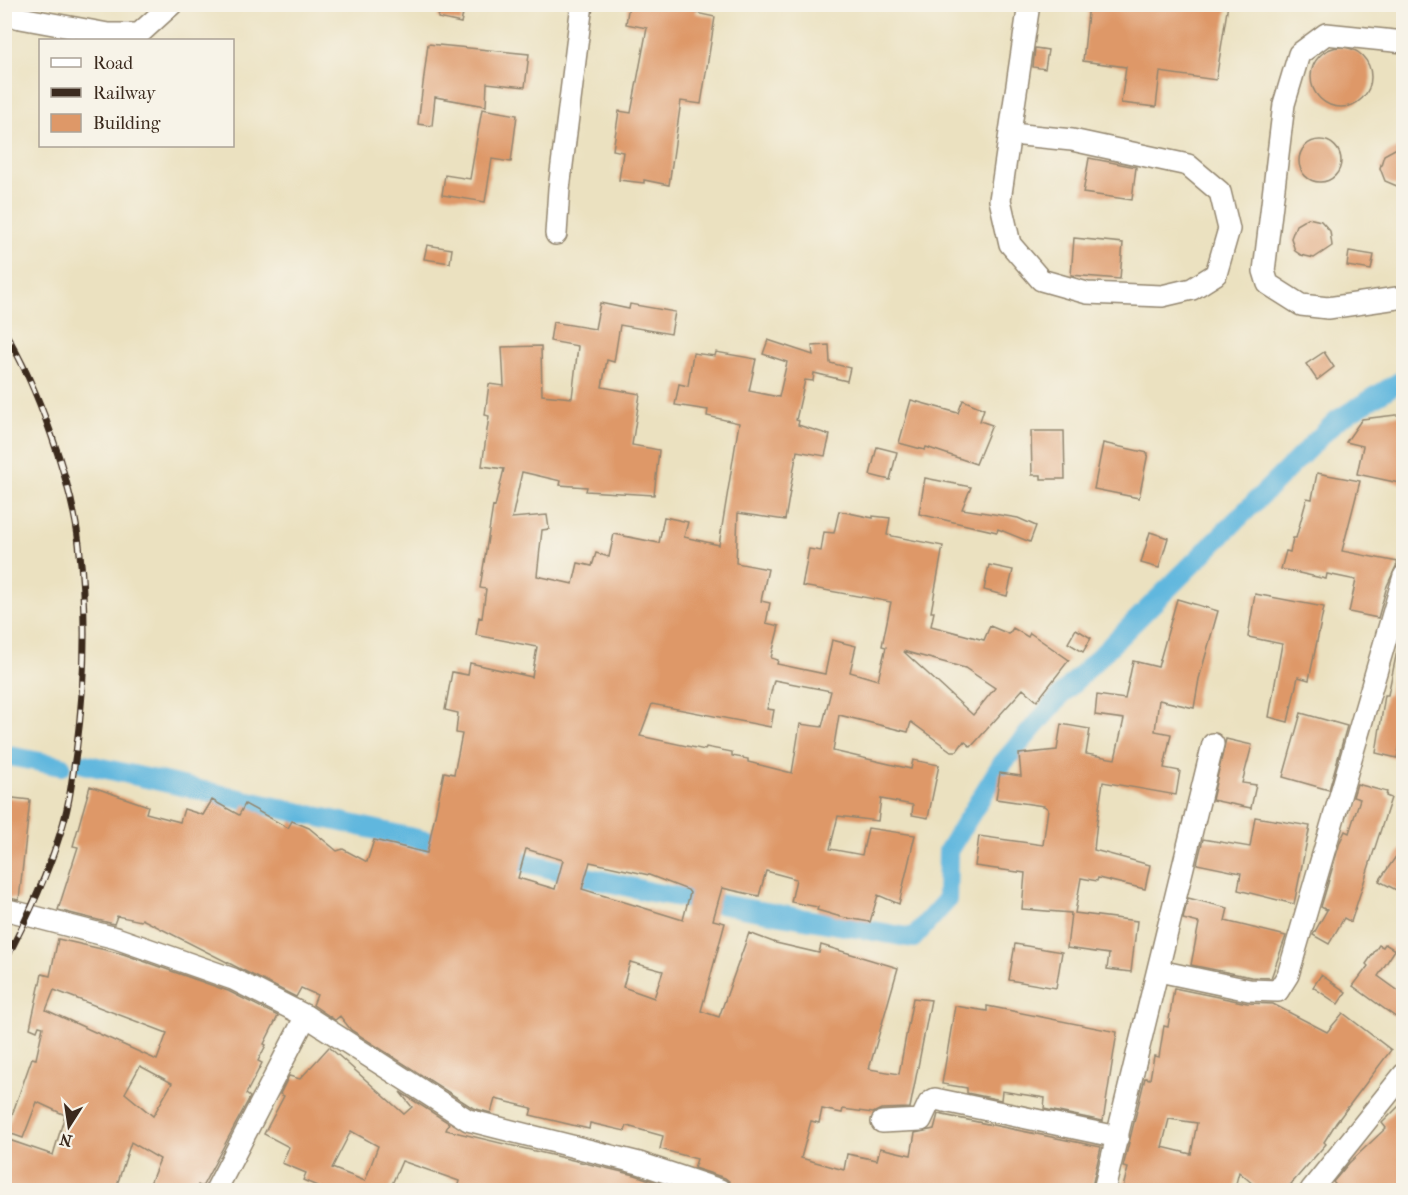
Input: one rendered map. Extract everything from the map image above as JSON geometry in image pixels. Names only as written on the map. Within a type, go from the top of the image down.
[{"type":"street","points":[[4,15],[108,33],[139,34],[172,4]]},
{"type":"street","points":[[556,234],[559,189],[582,4]]},
{"type":"street","points":[[1012,134],[1072,140],[1188,165],[1220,192],[1229,229],[1216,274],[1192,289],[1162,296],[1087,292],[1041,280],[1010,244],[1000,200],[1012,134],[1029,4]]},
{"type":"street","points":[[1404,42],[1326,34],[1299,54],[1284,104],[1264,271],[1268,284],[1301,305],[1328,308],[1404,297]]},
{"type":"street","points":[[1159,971],[1249,990],[1278,991],[1288,975],[1404,576]]},
{"type":"street","points":[[1104,1191],[1213,744]]},
{"type":"street","points":[[4,909],[116,938],[233,979],[306,1016],[462,1117],[639,1163],[720,1191]]},
{"type":"street","points":[[216,1191],[306,1016]]},
{"type":"street","points":[[1311,1191],[1404,1074]]},
{"type":"street","points":[[882,1122],[921,1120],[929,1103],[935,1099],[1118,1137]]},
{"type":"building","points":[[441,4],[465,4],[461,23],[438,18]]},
{"type":"building","points":[[629,4],[697,4],[696,13],[715,17],[701,104],[681,101],[669,185],[644,180],[644,183],[619,180],[623,152],[613,150],[619,111],[631,113],[647,28],[626,24]]},
{"type":"building","points":[[1089,4],[1228,4],[1216,80],[1160,72],[1156,107],[1121,103],[1126,67],[1083,61]]},
{"type":"building","points":[[428,44],[529,54],[525,87],[487,83],[486,106],[435,97],[432,126],[418,124]]},
{"type":"building","points":[[1335,47],[1347,47],[1358,52],[1366,60],[1371,77],[1369,89],[1358,102],[1347,107],[1335,107],[1324,102],[1316,94],[1311,83],[1311,71],[1316,60],[1324,52]]},
{"type":"building","points":[[1035,48],[1048,50],[1045,69],[1033,67]]},
{"type":"building","points":[[482,109],[517,115],[511,162],[492,159],[485,202],[442,195],[445,175],[470,179]]},
{"type":"building","points":[[1320,140],[1328,141],[1335,146],[1340,153],[1340,169],[1335,176],[1328,181],[1320,182],[1312,181],[1305,176],[1300,169],[1299,161],[1300,153],[1305,146],[1312,141]]},
{"type":"building","points":[[1404,144],[1404,189],[1385,181],[1380,168],[1384,155]]},
{"type":"building","points":[[1089,158],[1136,167],[1132,200],[1083,193]]},
{"type":"building","points":[[1308,218],[1321,221],[1330,231],[1332,246],[1314,258],[1295,251],[1291,238],[1296,225]]},
{"type":"building","points":[[1074,238],[1123,243],[1120,279],[1071,275]]},
{"type":"building","points":[[427,245],[452,249],[450,263],[424,259]]},
{"type":"building","points":[[1349,251],[1374,255],[1371,270],[1347,266]]},
{"type":"building","points":[[600,303],[629,309],[630,304],[675,312],[671,334],[620,325],[614,362],[607,360],[602,387],[640,394],[632,445],[659,450],[654,495],[586,491],[587,487],[560,485],[561,481],[522,472],[512,518],[547,515],[549,529],[542,530],[537,576],[573,584],[578,563],[592,566],[596,553],[609,557],[614,534],[659,543],[664,517],[688,522],[684,537],[719,545],[739,423],[707,416],[708,410],[675,405],[679,384],[688,386],[693,353],[715,356],[716,352],[756,359],[749,391],[779,397],[787,362],[763,354],[768,340],[813,355],[812,346],[829,345],[830,363],[850,368],[847,381],[814,373],[813,381],[805,380],[796,420],[799,421],[798,425],[830,435],[825,456],[797,451],[785,520],[738,513],[736,563],[768,569],[761,601],[770,603],[766,623],[779,626],[771,658],[778,660],[777,664],[825,674],[832,640],[856,646],[850,672],[878,680],[886,647],[882,646],[891,602],[802,586],[809,549],[821,551],[824,532],[834,533],[839,511],[873,518],[873,516],[890,518],[887,535],[943,546],[931,612],[934,612],[931,626],[984,640],[990,626],[1009,634],[1013,628],[1028,637],[1030,633],[1069,660],[1037,701],[1023,689],[971,747],[964,741],[957,751],[951,751],[911,722],[908,732],[839,715],[833,751],[911,769],[913,760],[939,765],[928,818],[912,815],[913,805],[881,799],[878,821],[838,816],[830,849],[862,855],[868,828],[915,835],[899,904],[878,895],[870,922],[841,917],[817,910],[818,907],[791,902],[796,879],[766,871],[759,896],[722,888],[713,920],[725,923],[701,1011],[719,1017],[749,933],[776,943],[819,953],[821,945],[898,968],[869,1069],[899,1074],[913,998],[931,1000],[910,1108],[881,1109],[873,1113],[843,1109],[842,1113],[822,1109],[819,1123],[811,1121],[801,1158],[844,1170],[847,1154],[877,1160],[880,1148],[911,1155],[915,1133],[934,1129],[938,1114],[1101,1147],[1091,1191],[732,1191],[730,1182],[725,1178],[694,1168],[697,1159],[660,1149],[663,1136],[627,1126],[625,1131],[590,1123],[589,1129],[530,1115],[532,1108],[495,1099],[491,1113],[473,1108],[351,1030],[340,1016],[335,1020],[313,1005],[317,995],[301,988],[296,997],[142,919],[141,921],[117,916],[114,924],[58,910],[78,847],[73,846],[90,786],[148,806],[146,813],[180,822],[184,809],[203,815],[212,800],[239,815],[245,804],[288,828],[292,821],[309,828],[337,851],[343,849],[367,862],[374,840],[427,853],[444,772],[454,774],[462,734],[456,733],[458,713],[445,710],[452,672],[468,675],[470,663],[532,677],[537,647],[476,635],[479,617],[482,618],[486,589],[480,588],[493,506],[495,507],[504,469],[482,466],[489,416],[485,415],[489,384],[504,386],[502,347],[541,346],[542,395],[572,398],[578,346],[550,341],[553,322],[595,329]],"holes":[[[903,651],[965,668],[995,688],[973,715]],[[774,680],[831,691],[822,727],[800,724],[792,773],[748,762],[748,759],[732,756],[732,752],[706,747],[705,750],[640,736],[652,704],[771,727],[774,710],[767,709]],[[526,849],[563,860],[555,889],[518,878]],[[590,862],[649,875],[688,890],[690,893],[683,920],[582,889]],[[630,962],[663,971],[654,998],[623,987]]]},
{"type":"building","points":[[1324,352],[1334,367],[1317,380],[1306,364]]},
{"type":"building","points":[[911,400],[958,413],[963,400],[984,409],[980,421],[992,425],[976,464],[926,447],[925,450],[899,443]]},
{"type":"building","points":[[1404,414],[1404,484],[1357,474],[1363,446],[1346,442],[1362,419]]},
{"type":"building","points":[[1031,431],[1064,431],[1065,479],[1041,479],[1041,475],[1032,475]]},
{"type":"building","points":[[1103,443],[1148,453],[1139,498],[1094,489]]},
{"type":"building","points":[[877,447],[897,452],[890,480],[870,475]]},
{"type":"building","points":[[1317,473],[1360,481],[1342,551],[1398,562],[1387,586],[1378,618],[1349,612],[1356,580],[1327,574],[1326,579],[1281,569],[1286,551],[1290,552],[1293,538],[1296,538],[1307,498],[1312,499]]},
{"type":"building","points":[[925,478],[971,487],[962,509],[1018,518],[1036,526],[1030,542],[998,529],[997,532],[919,514]]},
{"type":"building","points":[[1150,532],[1168,538],[1159,568],[1141,563]]},
{"type":"building","points":[[989,565],[1013,570],[1007,596],[984,590]]},
{"type":"building","points":[[1255,594],[1324,607],[1309,680],[1298,677],[1288,722],[1269,717],[1282,644],[1248,637]]},
{"type":"building","points":[[1177,599],[1218,611],[1199,679],[1194,708],[1159,700],[1155,731],[1171,734],[1164,768],[1180,771],[1176,795],[1103,782],[1094,850],[1150,865],[1145,889],[1098,878],[1097,881],[1081,878],[1075,913],[1137,921],[1131,972],[1107,969],[1109,954],[1067,948],[1071,913],[1022,909],[1025,873],[975,866],[979,836],[1043,845],[1048,809],[1044,806],[996,799],[1000,773],[1021,776],[1019,754],[1057,750],[1061,724],[1090,729],[1086,754],[1115,759],[1124,719],[1095,715],[1097,695],[1125,699],[1133,661],[1158,667]]},
{"type":"building","points":[[1076,629],[1091,638],[1083,652],[1068,643]]},
{"type":"building","points":[[1397,651],[1404,651],[1404,725],[1397,758],[1376,753],[1385,695],[1388,695]]},
{"type":"building","points":[[1301,713],[1347,726],[1329,790],[1283,777]]},
{"type":"building","points":[[1226,739],[1252,745],[1242,783],[1256,785],[1251,808],[1212,800]]},
{"type":"building","points":[[1357,784],[1387,792],[1386,796],[1391,798],[1351,922],[1344,918],[1329,944],[1313,935],[1327,910],[1321,907],[1340,842],[1345,831],[1349,833],[1360,799],[1353,797]]},
{"type":"building","points":[[4,797],[30,800],[19,900],[4,897]]},
{"type":"building","points":[[1255,817],[1310,826],[1294,904],[1238,890],[1241,873],[1197,864],[1203,839],[1250,847]]},
{"type":"building","points":[[1404,845],[1404,894],[1379,881]]},
{"type":"building","points":[[1188,898],[1228,908],[1225,921],[1286,936],[1271,978],[1251,977],[1191,965],[1199,923],[1183,919]]},
{"type":"building","points":[[58,939],[123,954],[228,991],[278,1016],[258,1061],[262,1063],[246,1094],[250,1097],[202,1187],[198,1185],[196,1191],[147,1191],[160,1159],[131,1142],[115,1191],[4,1191],[4,1151],[9,1140],[53,1155],[65,1115],[37,1102],[23,1138],[6,1132],[32,1058],[36,1059],[43,1027],[39,1026],[37,1031],[30,1028],[42,974],[50,976]],"holes":[[[54,990],[167,1033],[157,1060],[46,1010]],[[140,1066],[172,1083],[153,1116],[125,1093]]]},
{"type":"building","points":[[1015,944],[1062,952],[1056,988],[1009,980]]},
{"type":"building","points":[[1385,944],[1395,950],[1378,976],[1404,995],[1404,1023],[1353,986],[1368,966],[1366,964],[1379,945],[1383,947]]},
{"type":"building","points":[[1321,975],[1346,992],[1338,1004],[1313,987]]},
{"type":"building","points":[[1174,988],[1247,1003],[1273,1004],[1327,1032],[1343,1013],[1391,1050],[1336,1123],[1324,1142],[1326,1144],[1285,1191],[1261,1191],[1239,1172],[1234,1191],[1122,1191],[1128,1168],[1123,1167],[1145,1078],[1150,1079],[1154,1056],[1159,1057],[1164,1026],[1168,1027]],"holes":[[[1169,1119],[1197,1123],[1191,1154],[1162,1147]]]},
{"type":"building","points":[[955,1006],[987,1011],[987,1006],[1117,1032],[1103,1121],[1044,1109],[1045,1098],[1002,1091],[1001,1100],[967,1093],[967,1088],[942,1084]]},
{"type":"building","points":[[329,1047],[404,1114],[412,1107],[400,1092],[449,1123],[446,1130],[635,1175],[681,1191],[482,1191],[458,1185],[459,1181],[402,1161],[389,1191],[329,1191],[303,1180],[306,1173],[282,1163],[289,1147],[264,1134],[284,1096],[280,1094],[289,1076],[300,1079]],"holes":[[[351,1131],[378,1146],[365,1181],[332,1168]]]},
{"type":"building","points":[[1404,1101],[1404,1191],[1341,1191],[1333,1182],[1349,1163],[1386,1128],[1382,1123]]},
{"type":"waterway","points":[[497,856],[651,892],[913,938],[947,900],[948,851],[1001,765],[1063,693],[1337,420],[1404,379]]},
{"type":"waterway","points":[[4,755],[61,766]]},
{"type":"waterway","points":[[84,764],[453,847]]},
{"type":"railway","points":[[4,331],[29,378],[51,434],[69,492],[82,570],[84,623],[79,727],[66,814],[42,884],[4,963]]}]
